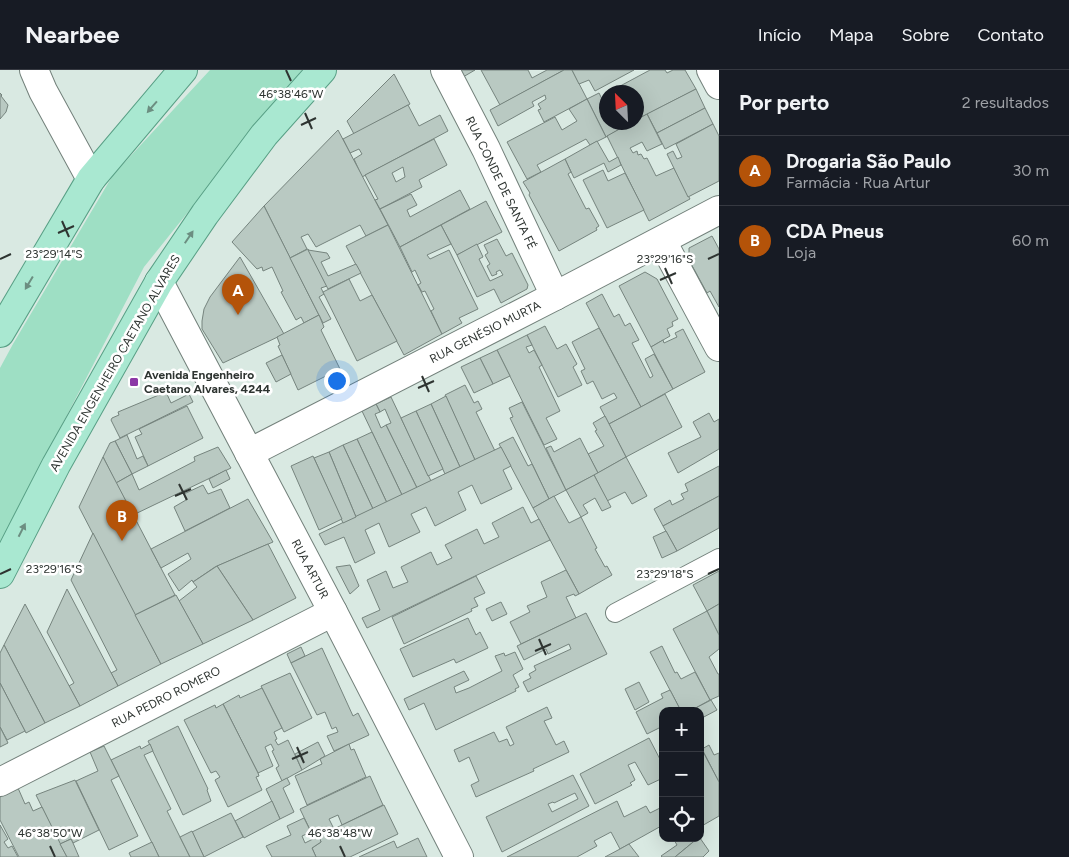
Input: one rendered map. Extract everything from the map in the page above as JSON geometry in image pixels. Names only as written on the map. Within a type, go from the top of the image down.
[{"type":"main road","points":[[1,329],[91,179],[183,70]]},
{"type":"main road","name":"AVENIDA ENGENHEIRO CAETANO ALVARES","points":[[0,574],[56,465],[159,282],[205,214],[264,135],[322,70]]},
{"type":"street","points":[[34,70],[43,91],[91,179]]},
{"type":"street","name":"RUA CONDE DE SANTA FÉ","points":[[445,70],[486,149],[555,296]]},
{"type":"street","points":[[711,70],[719,85]]},
{"type":"street","name":"RUA GENÉSIO MURTA","points":[[249,453],[719,210]]},
{"type":"street","points":[[662,241],[719,347]]},
{"type":"street","name":"RUA ARTUR","points":[[159,282],[333,612],[459,857]]},
{"type":"street","name":"RUA PEDRO ROMERO","points":[[0,782],[333,612]]},
{"type":"lane","points":[[615,613],[719,558]]},
{"type":"green space","points":[[210,70],[302,70],[144,267],[0,544],[0,368],[113,175]]},
{"type":"building","points":[[459,70],[475,70],[463,77]]},
{"type":"building","points":[[481,70],[528,70],[532,78],[547,70],[564,70],[500,105]]},
{"type":"building","points":[[564,70],[572,70],[587,99],[544,122],[538,110],[541,109],[538,104],[546,99],[545,95],[532,102],[534,106],[498,126],[490,110]]},
{"type":"building","points":[[572,70],[634,70],[606,85],[599,85],[599,89],[595,91],[589,80],[579,84]]},
{"type":"building","points":[[650,70],[665,70],[667,73],[673,70],[685,70],[696,89],[644,116],[644,85],[622,85]]},
{"type":"building","points":[[394,74],[410,104],[354,134],[347,121]]},
{"type":"building","points":[[696,89],[705,108],[657,133],[647,114]]},
{"type":"building","points":[[0,93],[8,105],[6,112],[0,119]]},
{"type":"building","points":[[599,93],[599,123],[587,99]]},
{"type":"building","points":[[587,99],[599,123],[599,130],[602,130],[606,137],[590,145],[586,139],[537,165],[541,172],[527,179],[507,142],[555,117],[562,130],[577,121],[569,109]]},
{"type":"building","points":[[408,105],[419,126],[440,115],[448,131],[362,177],[354,159],[362,154],[359,149],[350,153],[343,139]]},
{"type":"building","points":[[705,108],[713,124],[665,149],[657,133]]},
{"type":"building","points":[[647,114],[662,144],[647,151],[642,142],[630,148],[633,153],[637,151],[638,155],[641,154],[644,159],[647,158],[656,176],[674,168],[690,199],[649,221],[607,136],[618,130],[644,130],[644,116]]},
{"type":"building","points":[[713,124],[719,136],[719,181],[688,197],[667,154],[673,151],[677,159],[682,157],[676,144]]},
{"type":"building","points":[[338,130],[388,225],[366,236],[360,225],[316,247],[308,234],[301,237],[307,249],[290,258],[264,206]]},
{"type":"building","points":[[602,130],[618,130],[606,137]]},
{"type":"building","points":[[434,139],[447,165],[419,180],[422,187],[380,209],[375,200],[378,199],[365,175]],"holes":[[[403,167],[405,177],[396,182],[392,173]]]},
{"type":"building","points":[[597,141],[609,162],[618,157],[621,165],[608,172],[604,163],[574,178],[565,159]]},
{"type":"building","points":[[565,159],[571,172],[568,174],[586,209],[589,208],[599,226],[596,228],[597,230],[559,251],[523,182]]},
{"type":"building","points":[[603,170],[608,181],[625,173],[644,210],[607,228],[583,180]]},
{"type":"building","points":[[460,190],[470,209],[400,247],[380,209],[411,194],[417,205],[407,210],[410,217]]},
{"type":"building","points":[[486,201],[502,232],[457,255],[441,225]]},
{"type":"building","points":[[264,206],[319,315],[304,323],[301,317],[296,320],[281,292],[283,291],[272,267],[263,271],[262,267],[257,269],[232,242]]},
{"type":"building","points":[[388,225],[442,334],[404,355],[346,246]]},
{"type":"building","points":[[441,225],[451,244],[427,255],[430,259],[449,250],[478,309],[459,318],[462,323],[442,334],[431,311],[434,309],[425,291],[422,292],[418,285],[421,283],[415,270],[412,272],[400,247]]},
{"type":"building","points":[[712,236],[719,249],[719,307],[710,291],[707,293],[689,260],[689,248]]},
{"type":"building","points":[[497,239],[506,256],[512,253],[528,285],[527,289],[501,303],[494,289],[477,297],[457,255],[477,244],[483,257],[479,259],[490,281],[503,275],[500,270],[492,276],[487,266],[490,264],[485,255],[488,253],[484,245]]},
{"type":"building","points":[[308,249],[327,286],[321,288],[324,294],[319,297],[331,319],[323,323],[290,258]]},
{"type":"building","points":[[308,250],[327,253],[330,258],[321,262],[328,276],[356,264],[361,273],[328,289]]},
{"type":"building","points":[[240,257],[284,334],[223,363],[202,329],[202,321],[204,309],[210,297]]},
{"type":"building","points":[[645,272],[657,279],[678,319],[672,322],[673,326],[667,329],[670,336],[651,347],[619,286]]},
{"type":"building","points":[[349,279],[360,301],[372,295],[397,341],[357,361],[323,292]]},
{"type":"building","points":[[602,294],[614,317],[619,314],[625,326],[630,323],[639,340],[632,343],[650,378],[653,376],[645,359],[654,354],[673,389],[641,407],[586,303]]},
{"type":"building","points":[[319,315],[324,327],[321,330],[340,369],[298,390],[278,346],[280,345],[277,337]]},
{"type":"building","points":[[545,326],[557,349],[566,344],[577,364],[573,367],[582,385],[558,397],[527,335]]},
{"type":"building","points":[[599,328],[641,407],[609,424],[600,407],[617,398],[614,393],[602,399],[593,381],[587,384],[581,371],[585,369],[572,342]]},
{"type":"building","points":[[683,329],[705,372],[673,389],[651,347],[663,340],[664,343],[677,337],[675,333]]},
{"type":"building","points":[[527,335],[532,345],[526,347],[529,353],[534,350],[542,365],[539,367],[560,411],[546,418],[557,439],[544,445],[497,350]]},
{"type":"building","points":[[497,350],[510,376],[493,384],[480,358]]},
{"type":"building","points":[[282,355],[291,374],[276,382],[266,363]]},
{"type":"building","points":[[480,358],[493,384],[474,393],[461,367]]},
{"type":"building","points":[[465,385],[474,403],[478,401],[482,409],[476,412],[495,451],[475,460],[445,395]]},
{"type":"building","points":[[166,392],[171,403],[189,394],[193,402],[120,438],[111,420],[119,415],[118,412]]},
{"type":"building","points":[[665,394],[682,427],[626,457],[609,424]]},
{"type":"building","points":[[446,396],[475,460],[460,467],[431,404]]},
{"type":"building","points":[[391,397],[431,481],[417,488],[386,425],[391,423],[385,409],[380,412],[376,404]]},
{"type":"building","points":[[522,402],[566,490],[549,499],[510,418],[513,417],[509,408]]},
{"type":"building","points":[[376,404],[380,412],[375,414],[381,428],[386,425],[417,488],[402,495],[362,411]]},
{"type":"building","points":[[431,404],[460,467],[445,474],[416,411]]},
{"type":"building","points":[[187,406],[203,438],[148,466],[135,437],[142,434],[139,429]]},
{"type":"building","points":[[416,411],[443,469],[428,476],[401,418]]},
{"type":"building","points":[[709,413],[714,422],[719,419],[719,449],[678,473],[668,453],[701,437],[693,422]]},
{"type":"building","points":[[605,416],[626,457],[598,473],[588,454],[604,446],[595,431],[597,430],[593,423]]},
{"type":"building","points":[[372,432],[402,495],[387,503],[357,439]]},
{"type":"building","points":[[127,435],[137,459],[143,456],[148,466],[132,474],[115,441]]},
{"type":"building","points":[[513,437],[528,466],[532,464],[549,499],[533,508],[499,444]]},
{"type":"building","points":[[580,438],[598,473],[566,490],[546,448],[551,446],[554,452]]},
{"type":"building","points":[[357,439],[387,503],[373,509],[343,445]]},
{"type":"building","points":[[115,441],[132,474],[116,483],[103,457],[110,443]]},
{"type":"building","points":[[343,445],[373,509],[356,517],[329,452]]},
{"type":"building","points":[[218,447],[231,468],[133,515],[116,483],[132,474],[139,490],[195,461],[194,457]]},
{"type":"building","points":[[501,447],[511,466],[503,470],[512,489],[481,504],[472,485],[458,492],[466,510],[435,526],[426,507],[411,514],[420,532],[389,547],[379,523],[365,530],[375,553],[355,563],[344,537],[325,545],[319,534]]},
{"type":"building","points":[[329,452],[356,517],[343,523],[314,458]]},
{"type":"building","points":[[313,456],[342,519],[319,530],[291,466]]},
{"type":"building","points":[[103,457],[175,595],[135,615],[79,507]]},
{"type":"building","points":[[626,457],[647,496],[632,504],[625,492],[607,501],[594,475]]},
{"type":"building","points":[[719,466],[719,496],[663,526],[654,509],[670,500],[672,505],[684,499],[681,494],[688,491],[685,484]]},
{"type":"building","points":[[226,470],[230,479],[213,488],[209,479]]},
{"type":"building","points":[[594,475],[611,507],[602,511],[595,498],[583,505],[588,513],[581,517],[566,490]]},
{"type":"building","points":[[203,485],[208,494],[221,489],[230,508],[185,531],[174,507],[186,500],[184,494]]},
{"type":"building","points":[[554,496],[569,523],[581,517],[597,548],[595,549],[612,575],[579,594],[533,508]]},
{"type":"building","points":[[719,496],[719,528],[677,551],[663,526]]},
{"type":"building","points":[[248,499],[273,542],[215,567],[193,582],[192,580],[179,591],[168,574],[191,559],[188,553],[161,568],[151,549]]},
{"type":"building","points":[[523,507],[531,523],[539,519],[550,540],[367,628],[362,618],[380,610],[367,580],[386,571],[393,588],[408,582],[401,567],[431,552],[437,565],[452,558],[445,545],[477,529],[484,544],[499,537],[492,523]]},
{"type":"building","points":[[666,531],[677,551],[662,558],[653,537]]},
{"type":"building","points":[[93,533],[161,664],[118,686],[111,673],[117,670],[71,580]]},
{"type":"building","points":[[268,544],[296,598],[253,620],[217,566]]},
{"type":"building","points":[[350,565],[359,586],[350,594],[336,567]]},
{"type":"building","points":[[217,566],[253,620],[203,644],[179,601],[197,587],[193,582]]},
{"type":"building","points":[[566,570],[579,594],[566,597],[576,618],[521,644],[510,622],[530,612],[527,606],[547,597],[541,582]]},
{"type":"building","points":[[719,571],[719,604],[707,611],[693,585]]},
{"type":"building","points":[[476,576],[485,593],[474,598],[478,606],[471,609],[472,611],[404,644],[392,617]]},
{"type":"building","points":[[67,589],[118,686],[80,706],[69,686],[74,683],[47,632]]},
{"type":"building","points":[[176,595],[203,644],[161,664],[135,615]]},
{"type":"building","points":[[501,602],[507,614],[492,621],[486,609]]},
{"type":"building","points":[[25,604],[80,706],[45,723],[4,645]]},
{"type":"building","points":[[719,604],[719,635],[707,611]]},
{"type":"building","points":[[707,611],[719,635],[719,649],[709,657],[719,674],[719,696],[710,700],[673,629]]},
{"type":"building","points":[[586,613],[607,654],[528,692],[523,682],[531,678],[529,674],[536,670],[534,666],[571,649],[569,644],[548,654],[546,649],[524,660],[517,646]]},
{"type":"building","points":[[468,618],[476,635],[480,632],[488,648],[456,663],[454,659],[413,677],[400,649]]},
{"type":"building","points":[[4,645],[45,723],[26,733],[0,683],[0,653]]},
{"type":"building","points":[[662,646],[675,673],[677,672],[681,679],[695,672],[710,700],[697,707],[679,707],[650,652]]},
{"type":"building","points":[[301,647],[305,656],[291,663],[287,654]]},
{"type":"building","points":[[322,648],[353,716],[358,713],[369,735],[334,751],[327,736],[338,732],[336,727],[332,729],[325,712],[317,715],[291,663]]},
{"type":"building","points":[[515,652],[523,669],[513,675],[519,687],[515,689],[516,691],[436,730],[424,703],[409,710],[404,699],[464,671],[469,680],[454,687],[456,693],[469,688],[502,671],[495,656],[504,653],[505,656]]},
{"type":"building","points":[[290,673],[312,718],[284,732],[261,686]]},
{"type":"building","points":[[639,682],[649,702],[635,710],[625,689]]},
{"type":"building","points":[[0,683],[25,731],[7,740],[0,727]]},
{"type":"building","points":[[262,688],[282,728],[274,732],[277,739],[275,740],[278,745],[288,740],[302,770],[282,781],[276,768],[279,766],[271,744],[265,747],[273,766],[258,773],[223,704],[239,695],[240,698]]},
{"type":"building","points":[[670,690],[679,707],[659,707],[659,728],[647,734],[636,712],[663,698],[661,694]]},
{"type":"building","points":[[711,700],[717,710],[704,717],[704,707],[698,707]]},
{"type":"building","points":[[223,704],[258,773],[259,776],[256,777],[262,790],[228,807],[215,780],[220,777],[216,771],[211,773],[184,720],[215,705],[216,708]]},
{"type":"building","points":[[547,707],[552,718],[544,721],[556,745],[564,741],[569,752],[533,769],[534,771],[476,797],[471,785],[479,781],[469,757],[459,762],[454,750],[494,732],[499,742],[507,739],[510,746],[514,744],[506,727]]},
{"type":"building","points":[[178,726],[208,789],[211,801],[183,815],[148,741]]},
{"type":"building","points":[[0,727],[8,743],[0,747]]},
{"type":"building","points":[[649,738],[659,757],[659,780],[648,785],[635,762],[628,765],[635,780],[630,783],[632,785],[595,804],[580,774]]},
{"type":"building","points":[[318,742],[325,756],[302,770],[295,754]]},
{"type":"building","points":[[150,744],[153,751],[144,755],[171,809],[167,811],[190,857],[159,857],[111,760],[140,746],[141,749]]},
{"type":"building","points":[[349,744],[351,750],[354,749],[366,777],[307,805],[295,776],[322,764],[320,759]]},
{"type":"building","points":[[709,745],[714,755],[719,753],[719,782],[704,753],[704,748]]},
{"type":"building","points":[[104,746],[119,776],[111,780],[138,836],[109,850],[76,781],[98,771],[90,752]]},
{"type":"building","points":[[704,754],[719,782],[719,816],[704,825]]},
{"type":"building","points":[[573,775],[589,806],[502,852],[486,817]],"holes":[[[575,793],[578,799],[552,812],[548,804]]]},
{"type":"building","points":[[370,776],[383,805],[342,825],[338,815],[329,819],[334,829],[314,838],[300,809]]},
{"type":"building","points":[[287,778],[290,784],[283,788],[294,812],[280,819],[266,789]]},
{"type":"building","points":[[75,780],[99,830],[73,843],[71,839],[60,844],[36,795]]},
{"type":"building","points":[[18,788],[25,804],[29,802],[33,811],[42,807],[67,857],[19,857],[0,820],[0,797]]},
{"type":"building","points":[[272,801],[280,819],[244,838],[235,821]]},
{"type":"building","points":[[617,801],[624,817],[646,806],[650,813],[659,808],[659,827],[620,849],[611,832],[594,841],[597,846],[577,857],[507,857]]},
{"type":"building","points":[[384,805],[398,834],[350,857],[316,857],[312,848],[321,842],[319,836]]},
{"type":"building","points":[[231,813],[243,837],[204,857],[192,832]]},
{"type":"building","points":[[304,818],[311,832],[302,836],[305,843],[319,836],[321,842],[312,848],[316,857],[272,857],[266,846],[291,835],[287,826]]},
{"type":"building","points":[[0,825],[8,839],[4,842],[8,848],[12,846],[18,857],[0,857]]},
{"type":"building","points":[[192,831],[204,857],[190,857],[180,837]]},
{"type":"building","points":[[418,838],[427,857],[359,857],[394,841],[397,848]]},
{"type":"building","points":[[71,839],[79,857],[67,857],[60,844]]},
{"type":"building","points":[[152,842],[159,857],[131,857],[129,853]]},
{"type":"building","points":[[675,842],[693,842],[675,857],[661,856],[677,845]]},
{"type":"building","points":[[693,842],[703,842],[709,851],[703,857],[675,857]]},
{"type":"building","points":[[629,844],[639,857],[605,857],[620,849]]},
{"type":"place","name":"Drogaria São Paulo","points":[[238,315]]},
{"type":"place","name":"Avenida Engenheiro Caetano Alvares, 4244","points":[[134,382]]},
{"type":"place","name":"CDA Pneus","points":[[122,541]]}]
